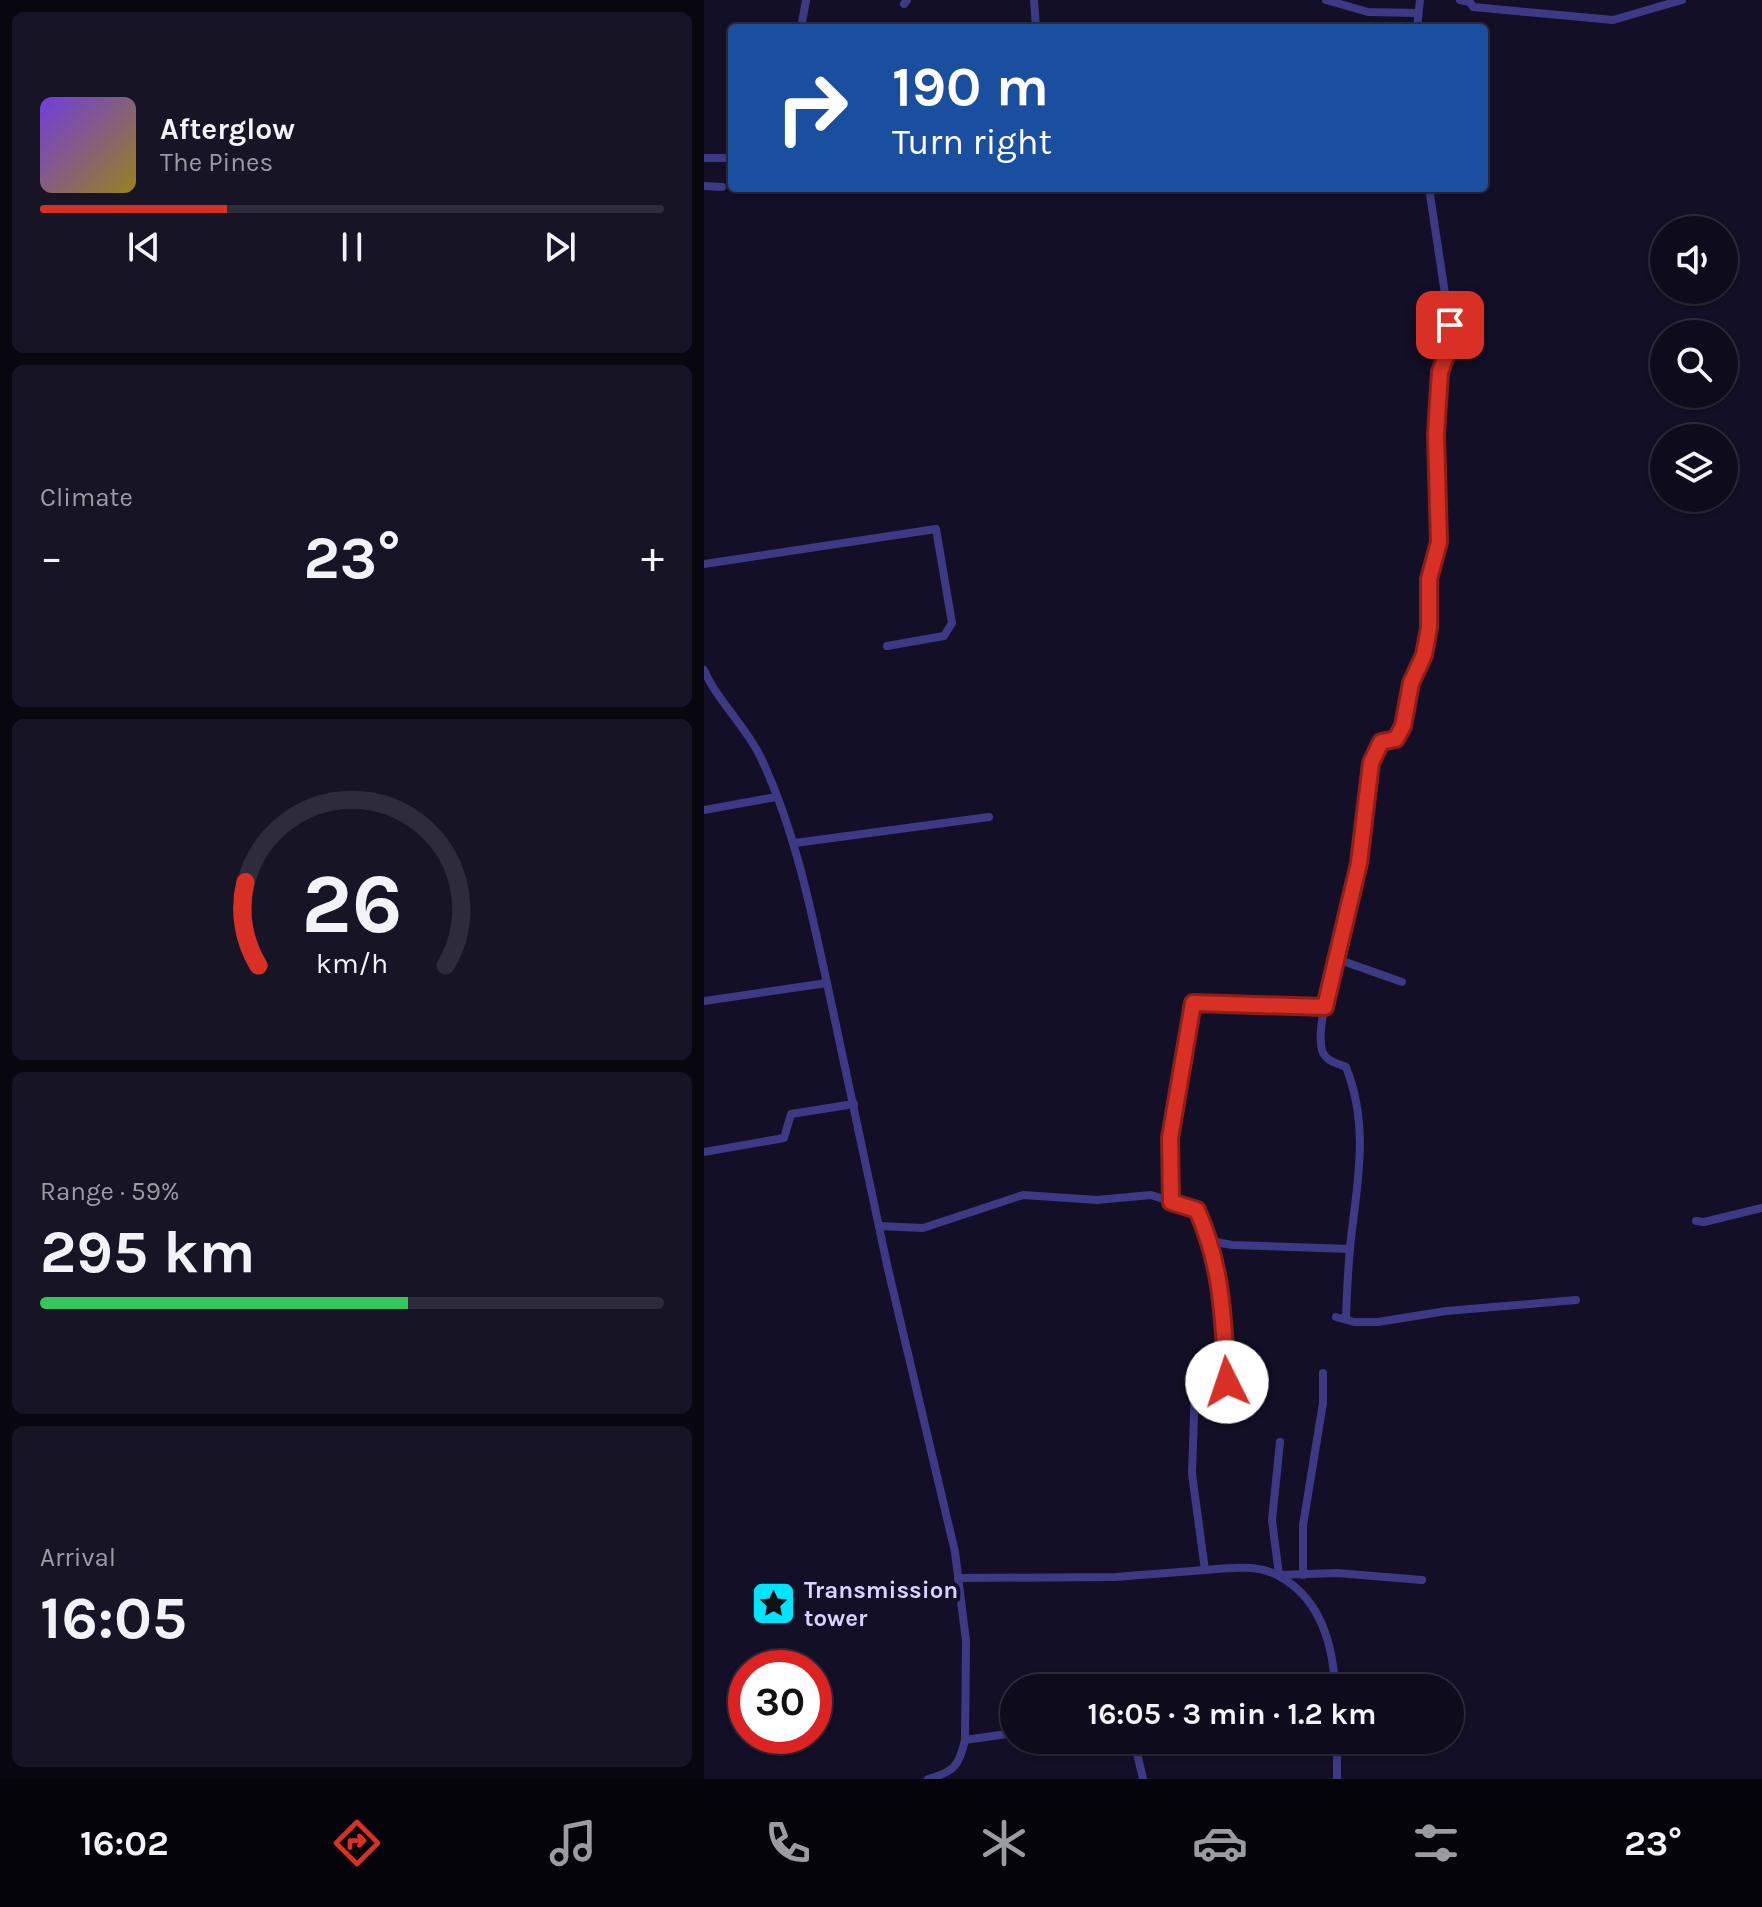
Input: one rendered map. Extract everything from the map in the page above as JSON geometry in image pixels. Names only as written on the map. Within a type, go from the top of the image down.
[{"type":"street","points":[[802,24],[806,0]]},
{"type":"street","points":[[1034,0],[1036,24]]},
{"type":"street","points":[[1326,0],[1368,12],[1418,13]]},
{"type":"street","points":[[1417,24],[1420,0]]},
{"type":"street","points":[[1460,0],[1470,2],[1473,7],[1613,20],[1682,0]]},
{"type":"street","points":[[704,158],[728,158]]},
{"type":"street","points":[[704,186],[722,187]]},
{"type":"street","points":[[1430,192],[1452,340],[1440,372],[1436,434],[1439,542],[1429,579],[1429,628],[1424,655],[1411,683],[1403,726],[1396,739],[1381,742],[1371,763],[1359,863],[1325,1007],[1322,1049],[1327,1060],[1346,1067],[1363,1149],[1341,1318],[1354,1322],[1378,1322],[1446,1311],[1576,1300]]},
{"type":"street","points":[[704,564],[936,529],[952,623],[944,636],[933,640],[887,646]]},
{"type":"street","points":[[704,670],[712,688],[761,756],[795,843],[958,1578],[966,1641],[965,1740],[961,1758],[950,1773],[928,1779]]},
{"type":"street","points":[[704,810],[776,797]]},
{"type":"street","points":[[795,843],[989,817]]},
{"type":"street","points":[[1337,959],[1402,982]]},
{"type":"street","points":[[704,1001],[827,983]]},
{"type":"street","points":[[1171,1202],[1170,1138],[1193,1003],[1325,1007]]},
{"type":"street","points":[[704,1152],[784,1138],[791,1114],[854,1104]]},
{"type":"street","points":[[879,1226],[923,1228],[1023,1195],[1097,1200],[1151,1195],[1197,1210],[1211,1241],[1220,1276],[1227,1382],[1195,1387],[1192,1474],[1205,1570]]},
{"type":"street","points":[[1696,1221],[1704,1222],[1762,1208]]},
{"type":"street","points":[[1211,1241],[1232,1245],[1350,1249]]},
{"type":"street","points":[[1303,1575],[1303,1525],[1323,1403],[1323,1373]]},
{"type":"street","points":[[1280,1442],[1272,1520],[1279,1575],[1337,1573],[1422,1580]]},
{"type":"street","points":[[958,1578],[1115,1577],[1243,1567],[1278,1575],[1309,1604],[1327,1628],[1333,1674]]},
{"type":"street","points":[[965,1740],[1000,1735]]},
{"type":"street","points":[[1137,1754],[1143,1779]]},
{"type":"street","points":[[1337,1754],[1337,1779]]},
{"type":"place","name":"Transmission tower","points":[[773,1604]]},
{"type":"route","points":[[1227,1382],[1220,1276],[1211,1241],[1197,1210],[1171,1202],[1170,1138],[1193,1003],[1325,1007],[1344,939],[1359,863],[1371,763],[1381,742],[1396,739],[1403,726],[1411,683],[1424,655],[1429,628],[1429,579],[1439,542],[1436,434],[1440,372],[1452,340],[1450,325]]}]
